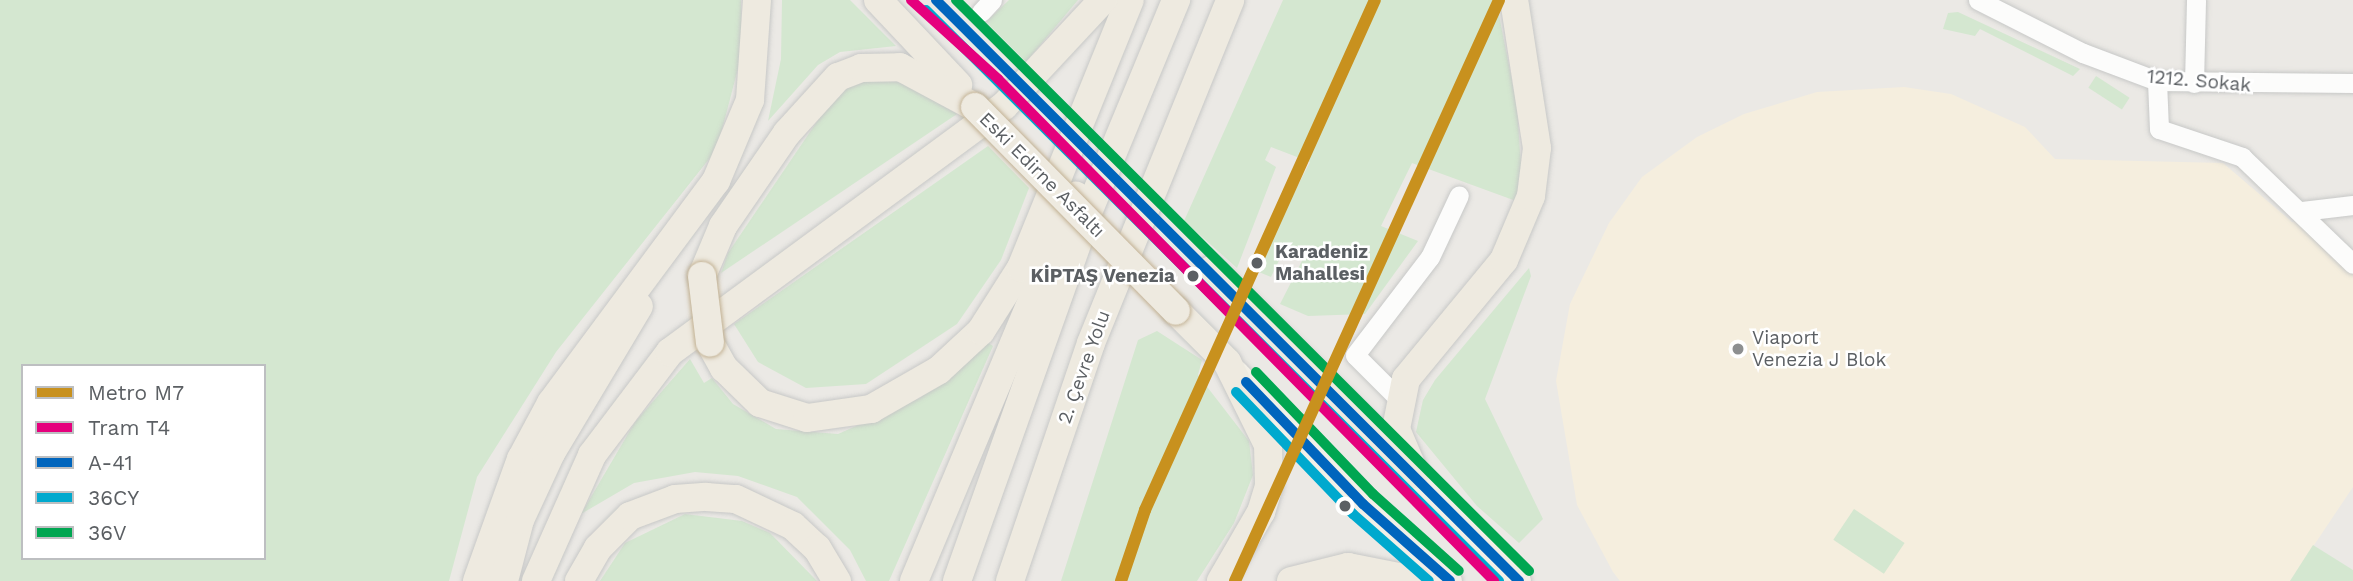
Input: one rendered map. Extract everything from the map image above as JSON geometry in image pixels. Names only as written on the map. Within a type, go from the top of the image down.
[{"type":"highway","points":[[477,581],[515,472],[551,403],[716,181],[750,100],[757,0]]},
{"type":"highway","name":"Eski Edirne Asfaltı","points":[[878,0],[975,107],[1227,362]]},
{"type":"highway","points":[[536,581],[592,455],[670,352],[1004,106],[1103,0]]},
{"type":"highway","points":[[975,107],[900,67],[861,68],[838,77],[787,133],[723,226],[702,276],[710,343],[724,368],[760,403],[807,418],[871,409],[939,370],[982,331],[1021,268],[1130,0]]},
{"type":"highway","points":[[957,581],[1135,94],[1176,0]]},
{"type":"highway","name":"2. Çevre Yolu","points":[[1010,581],[1096,331],[1230,0]]},
{"type":"highway","points":[[1415,474],[1396,429],[1399,399],[1418,359],[1504,260],[1531,196],[1537,148],[1514,0]]},
{"type":"highway","points":[[914,581],[1069,209],[1135,94]]},
{"type":"highway","points":[[504,581],[520,520],[551,453],[688,222]]},
{"type":"highway","points":[[1211,270],[1415,474]]},
{"type":"highway","points":[[1222,581],[1261,512],[1270,464],[1255,408],[1227,362]]},
{"type":"highway","points":[[579,581],[598,548],[630,516],[676,499],[706,497],[736,499],[793,526],[817,548],[838,581]]},
{"type":"highway","points":[[1291,581],[1348,567],[1419,581]]},
{"type":"main road","name":"Eski Edirne Asfaltı","points":[[1227,362],[1363,504],[1450,581]]},
{"type":"main road","points":[[1415,474],[1519,581]]},
{"type":"street","name":"1212. Sokak","points":[[1978,0],[2083,53],[2157,81],[2353,83]]},
{"type":"street","points":[[2194,83],[2196,0]]},
{"type":"street","points":[[2157,81],[2159,130],[2242,157],[2302,211],[2353,264]]},
{"type":"street","points":[[1399,399],[1355,355],[1430,257],[1459,195]]},
{"type":"street","points":[[2302,211],[2353,205]]},
{"type":"shaded area","points":[[1904,87],[1951,94],[2025,127],[2055,159],[2223,163],[2292,222],[2320,217],[2353,254],[2353,487],[2290,581],[1620,581],[1577,505],[1556,381],[1570,304],[1609,223],[1642,177],[1697,137],[1744,114],[1817,92]]},
{"type":"green space","points":[[0,0],[741,0],[742,53],[717,149],[556,352],[477,477],[449,581],[0,581]]},
{"type":"green space","points":[[782,0],[850,0],[896,46],[840,52],[818,65],[768,121],[781,59]]},
{"type":"green space","points":[[1009,0],[1078,0],[1026,62],[986,22]]},
{"type":"green space","points":[[1283,0],[1496,0],[1517,106],[1522,182],[1516,201],[1412,163],[1381,226],[1418,241],[1365,314],[1308,316],[1280,304],[1305,255],[1286,246],[1271,277],[1254,270],[1310,162],[1271,147],[1265,160],[1276,167],[1237,268],[1184,221]]},
{"type":"green space","points":[[1958,12],[2080,69],[2073,76],[1980,29],[1975,36],[1943,29],[1948,13]]},
{"type":"green space","points":[[2096,76],[2130,98],[2122,110],[2088,88]]},
{"type":"green space","points":[[889,77],[922,88],[957,114],[721,273],[728,253],[835,95],[859,80]]},
{"type":"green space","points":[[988,146],[1029,188],[1001,260],[957,324],[866,384],[806,388],[758,362],[734,324]]},
{"type":"green space","points":[[1529,268],[1531,276],[1485,399],[1543,519],[1519,543],[1477,506],[1416,432],[1423,400],[1435,380]]},
{"type":"green space","points":[[1157,331],[1202,360],[1198,375],[1249,441],[1253,475],[1234,523],[1197,581],[1061,581],[1138,340]]},
{"type":"green space","points":[[987,342],[993,346],[889,581],[866,581],[850,550],[797,497],[738,476],[695,472],[634,483],[581,514],[635,422],[690,359],[704,383],[712,378],[733,404],[776,429],[838,434],[920,398]]},
{"type":"green space","points":[[1854,509],[1905,543],[1884,574],[1833,540]]},
{"type":"green space","points":[[685,514],[742,521],[770,533],[817,581],[600,581],[625,543]]},
{"type":"green space","points":[[2313,545],[2353,570],[2353,581],[2290,581]]},
{"type":"metro line","name":"M7","points":[[1121,581],[1145,510],[1375,0]]},
{"type":"metro line","name":"M7","points":[[1235,581],[1499,0]]},
{"type":"tram line","name":"T4","points":[[911,0],[998,79],[1494,581]]},
{"type":"transit line","name":"A-41","points":[[936,0],[1519,581]]},
{"type":"transit line","name":"36V","points":[[956,0],[1529,571]]},
{"type":"transit line","name":"36CY","points":[[926,10],[1499,581]]},
{"type":"transit line","name":"36V","points":[[1256,372],[1373,494],[1459,571]]},
{"type":"transit line","name":"A-41","points":[[1246,382],[1363,504],[1450,581]]},
{"type":"transit line","name":"36CY","points":[[1236,392],[1353,514],[1429,581]]},
{"type":"place","name":"Karadeniz Mahallesi","points":[[1257,263]]},
{"type":"place","name":"KİPTAŞ Venezia","points":[[1193,276]]},
{"type":"place","name":"Viaport Venezia J Blok","points":[[1738,349]]}]
